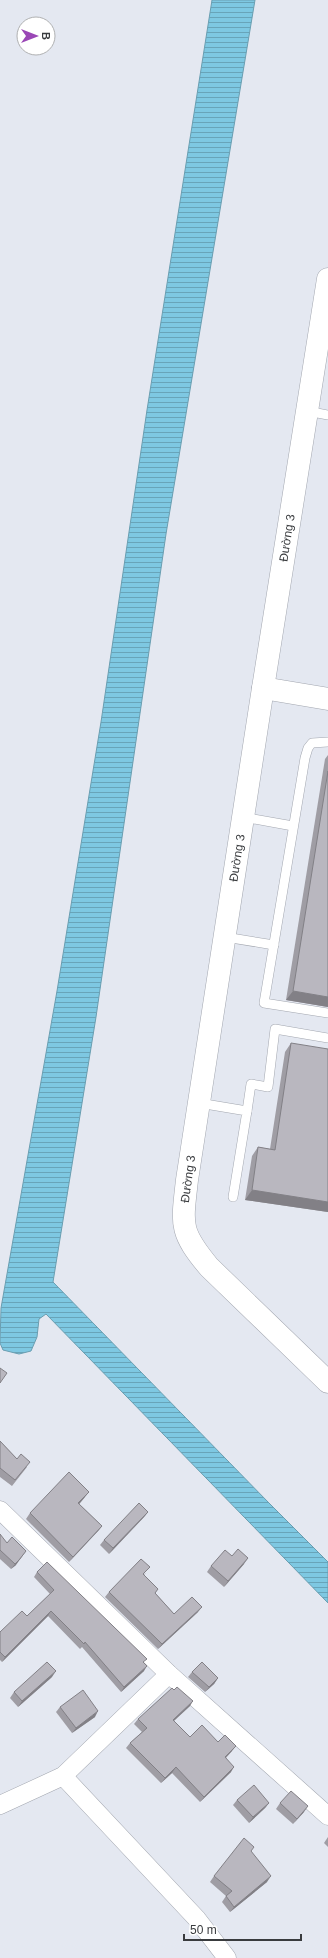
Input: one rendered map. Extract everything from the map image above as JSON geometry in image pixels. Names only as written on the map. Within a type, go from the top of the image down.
[{"type":"street","name":"Đường 3","points":[[328,279],[199,1103],[183,1222],[192,1248],[209,1267],[328,1381]]},
{"type":"street","points":[[263,688],[328,698]]},
{"type":"street","points":[[0,1510],[169,1674],[328,1816]]},
{"type":"street","points":[[0,1805],[63,1776],[169,1674]]},
{"type":"street","points":[[63,1776],[197,1919],[228,1958]]},
{"type":"lane","points":[[307,411],[328,415]]},
{"type":"lane","points":[[328,742],[312,743],[308,748],[293,826],[264,1003],[328,1013]]},
{"type":"lane","points":[[243,817],[293,826]]},
{"type":"lane","points":[[225,937],[274,945]]},
{"type":"lane","points":[[233,1197],[251,1084],[268,1087],[275,1029],[328,1038]]},
{"type":"lane","points":[[199,1103],[247,1111]]},
{"type":"water","points":[[212,0],[255,0],[166,534],[96,1017],[53,1282],[328,1562],[328,1603],[46,1314],[39,1319],[37,1337],[31,1351],[19,1354],[3,1350],[0,1343],[1,1308],[57,991],[101,722],[147,410]]},
{"type":"building","points":[[328,771],[328,997],[293,991]]},
{"type":"building","points":[[291,1043],[328,1049],[328,1202],[252,1190],[258,1147],[275,1150]]},
{"type":"building","points":[[0,1368],[7,1373],[0,1383]]},
{"type":"building","points":[[0,1441],[17,1459],[21,1454],[30,1462],[15,1480],[0,1468]]},
{"type":"building","points":[[69,1472],[89,1492],[78,1503],[102,1526],[73,1557],[30,1513]]},
{"type":"building","points":[[139,1503],[148,1512],[113,1548],[104,1540]]},
{"type":"building","points":[[0,1534],[7,1543],[12,1537],[26,1551],[15,1564],[0,1550]]},
{"type":"building","points":[[238,1549],[248,1558],[228,1581],[211,1566],[225,1550],[232,1556]]},
{"type":"building","points":[[141,1559],[150,1567],[143,1574],[158,1589],[155,1593],[174,1614],[192,1597],[202,1607],[162,1644],[109,1592]]},
{"type":"building","points":[[47,1562],[147,1659],[143,1662],[147,1666],[124,1687],[85,1642],[84,1644],[51,1611],[5,1657],[0,1652],[0,1632],[22,1611],[27,1616],[54,1590],[37,1572]]},
{"type":"building","points":[[47,1662],[56,1671],[22,1701],[14,1692]]},
{"type":"building","points":[[202,1662],[218,1678],[209,1687],[192,1672]]},
{"type":"building","points":[[177,1687],[193,1701],[173,1720],[190,1737],[202,1725],[218,1742],[225,1735],[236,1746],[225,1757],[234,1767],[204,1797],[176,1767],[165,1778],[130,1743],[147,1728],[138,1719],[172,1688],[174,1690]]},
{"type":"building","points":[[83,1690],[98,1711],[76,1728],[60,1707]]},
{"type":"building","points":[[254,1785],[269,1803],[253,1817],[237,1800]]},
{"type":"building","points":[[291,1791],[308,1806],[297,1819],[280,1803]]},
{"type":"building","points":[[244,1838],[254,1847],[251,1851],[271,1876],[234,1907],[226,1896],[232,1891],[214,1876]]}]
